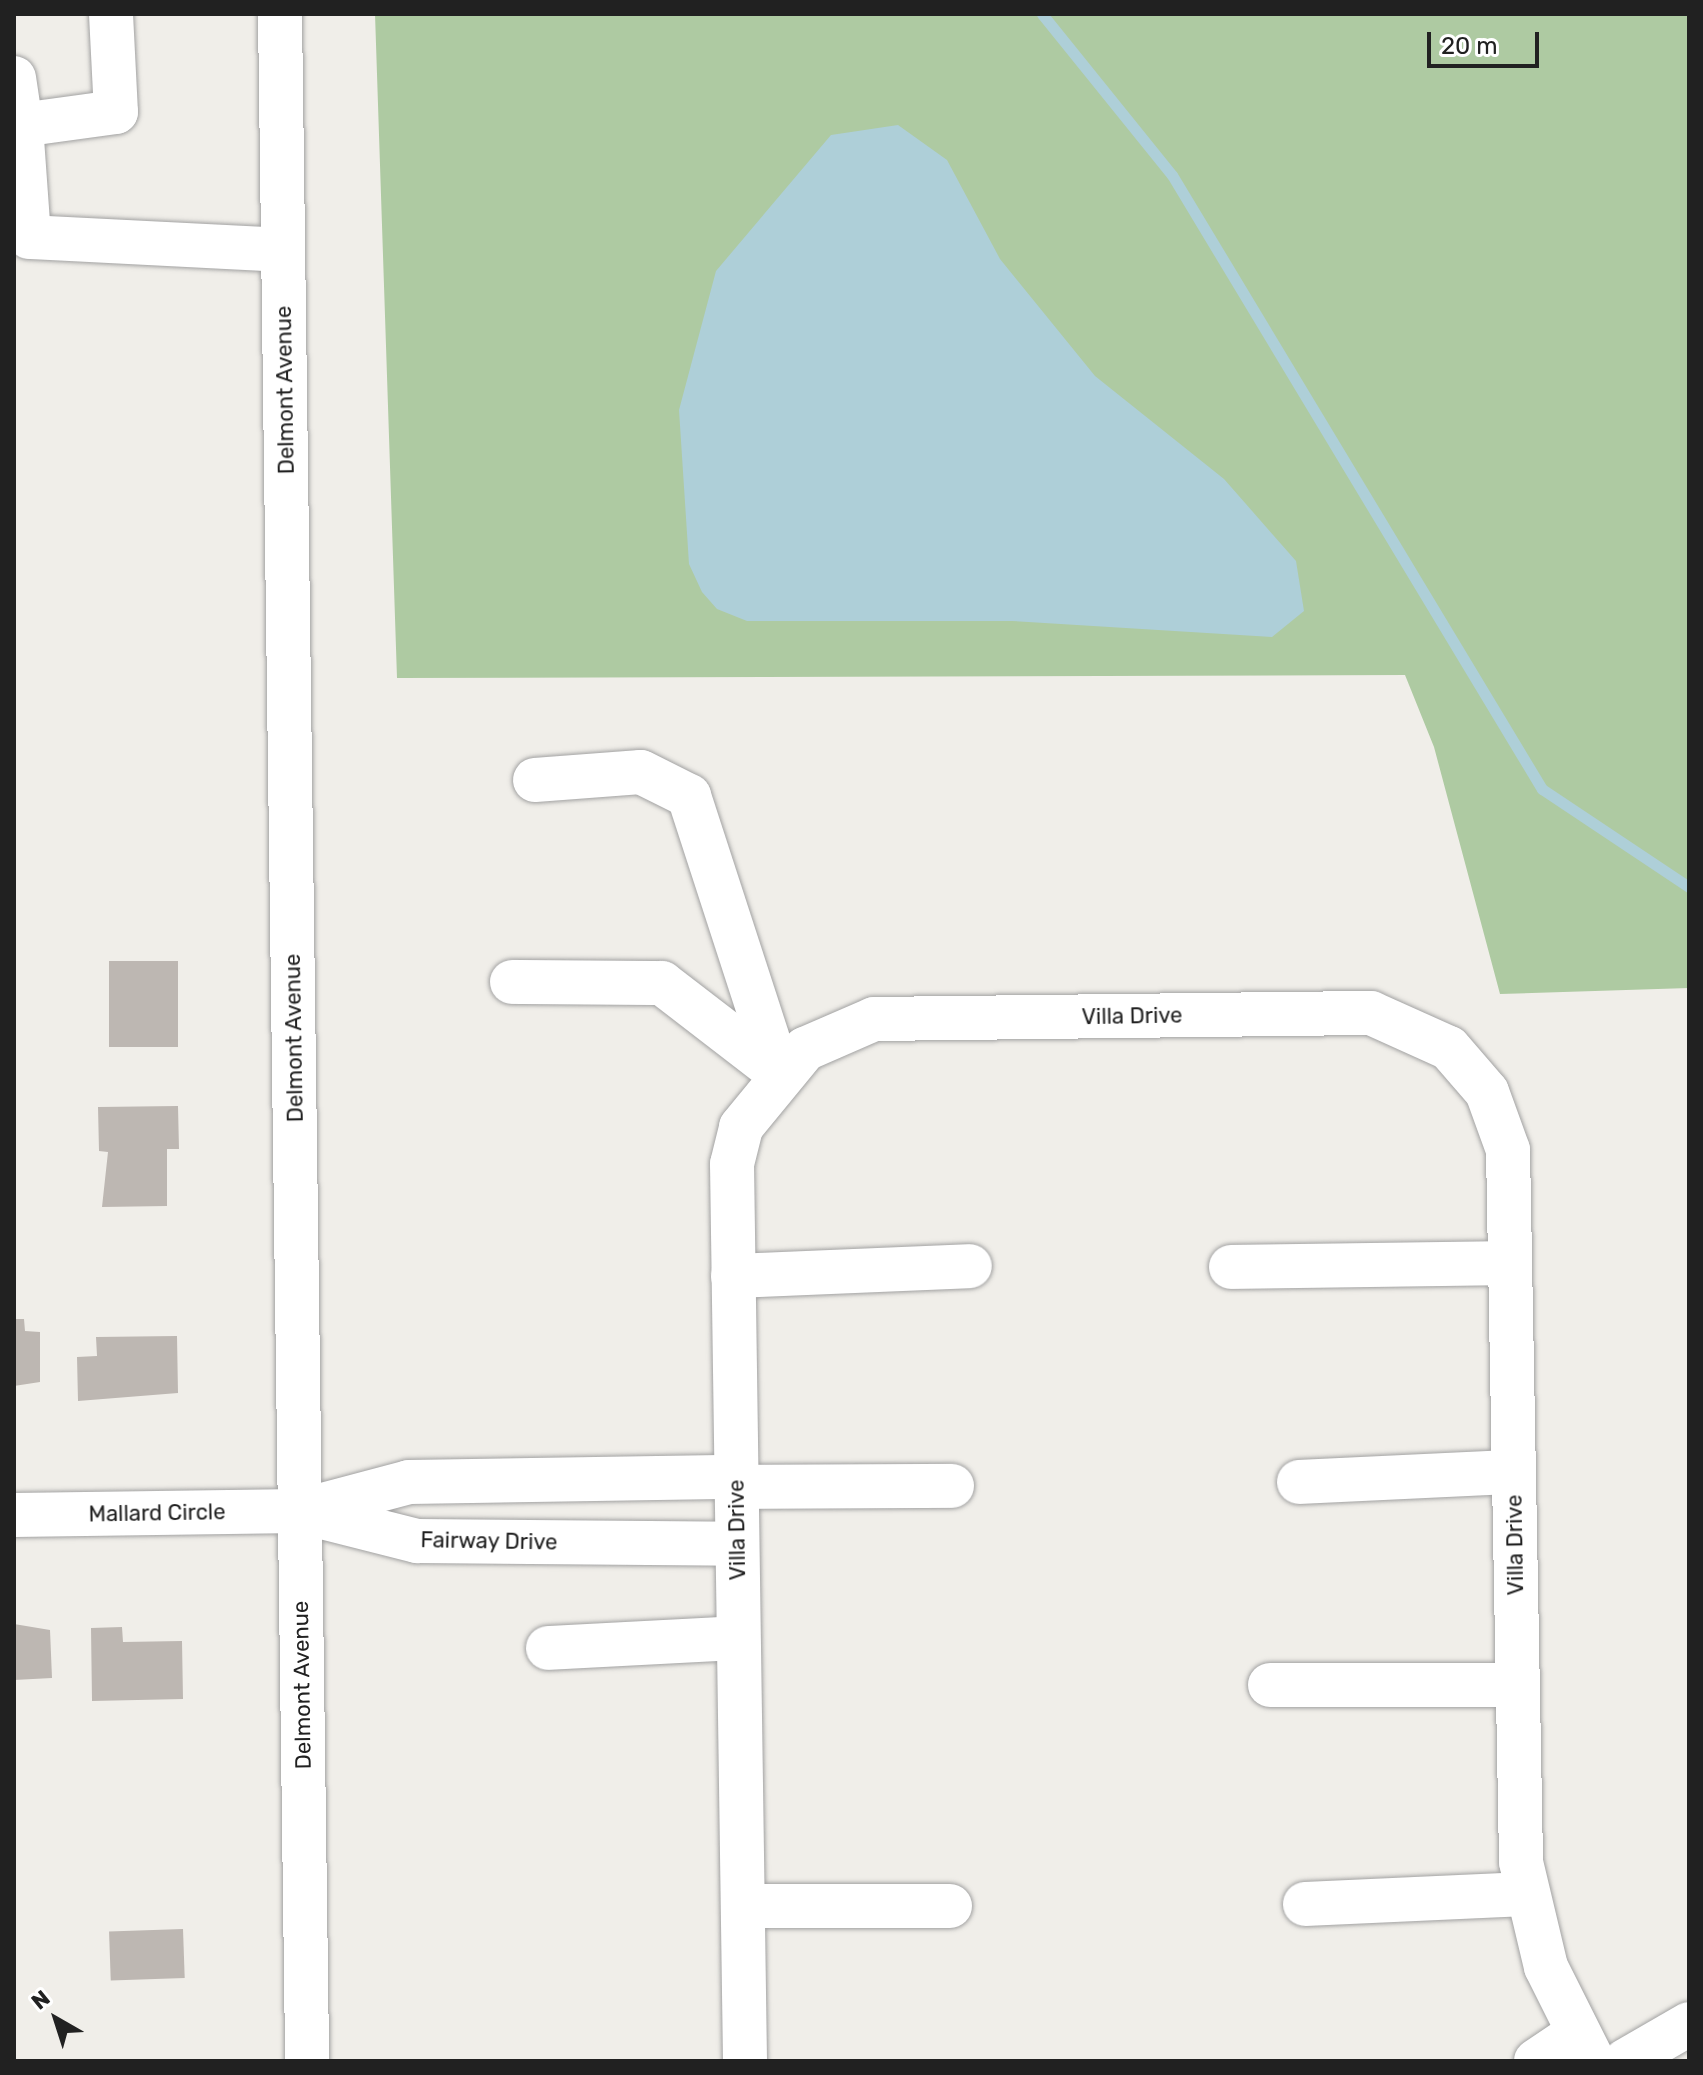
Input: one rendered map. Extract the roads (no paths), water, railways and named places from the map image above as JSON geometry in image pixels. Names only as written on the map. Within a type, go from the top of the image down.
[{"type":"street","points":[[21,125],[116,112],[111,14]]},
{"type":"street","name":"Delmont Avenue","points":[[280,14],[307,2061]]},
{"type":"street","points":[[14,78],[21,125],[22,237],[283,250]]},
{"type":"street","points":[[535,780],[641,772],[689,796],[779,1073]]},
{"type":"street","points":[[512,982],[662,983],[779,1073]]},
{"type":"street","name":"Villa Drive","points":[[745,2061],[732,1164],[741,1127],[779,1073],[837,1030],[874,1019],[1371,1013],[1449,1048],[1487,1092],[1508,1150],[1518,1685],[1526,1894],[1546,1967],[1584,2047]]},
{"type":"street","points":[[1231,1267],[1510,1263]]},
{"type":"street","points":[[733,1276],[970,1266]]},
{"type":"street","points":[[1299,1482],[1514,1472]]},
{"type":"street","points":[[300,1511],[409,1482],[736,1482],[952,1486]]},
{"type":"street","name":"Mallard Circle","points":[[14,1515],[300,1511]]},
{"type":"street","name":"Fairway Drive","points":[[300,1511],[417,1541],[737,1544]]},
{"type":"street","points":[[548,1648],[738,1638]]},
{"type":"street","points":[[1270,1685],[1518,1685]]},
{"type":"street","points":[[1305,1904],[1526,1894]]},
{"type":"street","points":[[743,1906],[950,1906]]},
{"type":"street","points":[[1625,2061],[1689,2024]]},
{"type":"street","points":[[1536,2061],[1584,2047]]},
{"type":"water","points":[[898,125],[947,160],[1000,259],[1095,376],[1224,479],[1296,561],[1304,611],[1272,637],[1012,621],[747,621],[717,609],[702,592],[689,564],[679,410],[716,271],[831,135]]},
{"type":"waterway","points":[[1042,14],[1172,175],[1542,789],[1689,887]]}]
